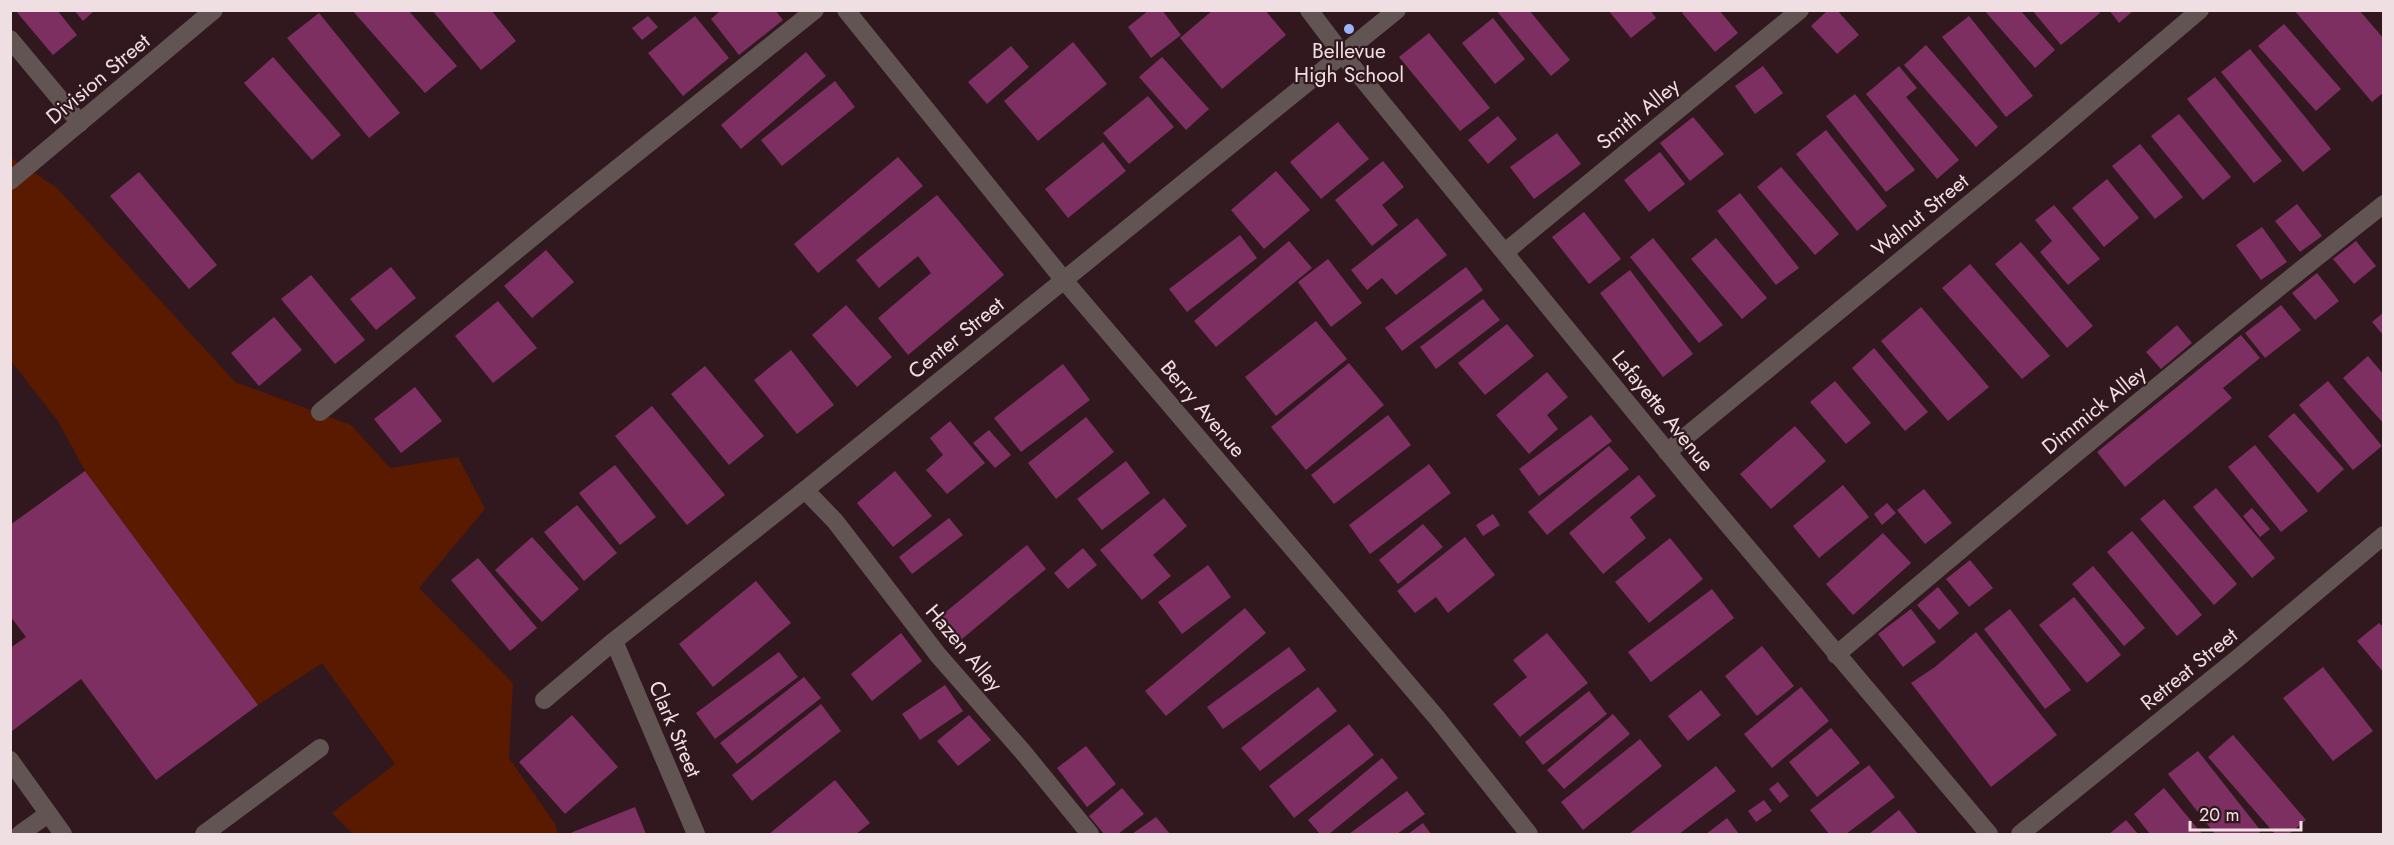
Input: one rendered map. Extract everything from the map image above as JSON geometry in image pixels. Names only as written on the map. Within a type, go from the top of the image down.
[{"type":"street","name":"Division Street","points":[[10,181],[214,10]]},
{"type":"street","points":[[320,412],[573,204],[815,10]]},
{"type":"street","name":"Berry Avenue","points":[[846,10],[1063,279],[1437,718],[1529,834]]},
{"type":"street","name":"Lafayette Avenue","points":[[1309,10],[1343,55],[1667,452],[1989,834]]},
{"type":"street","name":"Center Street","points":[[544,700],[1396,10]]},
{"type":"street","name":"Smith Alley","points":[[1505,252],[1800,10]]},
{"type":"street","name":"Walnut Street","points":[[1667,452],[2026,158],[2200,10]]},
{"type":"street","points":[[10,39],[80,123]]},
{"type":"street","name":"Dimmick Alley","points":[[1836,655],[2260,301],[2384,204]]},
{"type":"street","name":"Hazen Alley","points":[[805,490],[835,521],[938,655],[1023,752],[1090,834]]},
{"type":"street","name":"Retreat Street","points":[[2020,834],[2238,658],[2384,535]]},
{"type":"street","name":"Clark Street","points":[[614,641],[696,834]]},
{"type":"street","points":[[204,834],[320,748]]},
{"type":"street","points":[[10,760],[63,834]]},
{"type":"street","points":[[20,834],[48,813]]},
{"type":"shaded area","points":[[10,157],[57,188],[235,382],[351,425],[390,468],[458,457],[485,509],[419,588],[513,683],[509,758],[555,824],[558,834],[353,834],[332,813],[395,764],[322,663],[258,705],[85,471],[58,421],[11,361]]},
{"type":"building","points":[[15,10],[57,10],[77,35],[53,55]]},
{"type":"building","points":[[74,10],[95,10],[83,21]]},
{"type":"building","points":[[352,10],[408,10],[457,66],[425,93]]},
{"type":"building","points":[[432,10],[491,10],[516,41],[481,70]]},
{"type":"building","points":[[721,10],[775,10],[783,20],[739,55],[711,19]]},
{"type":"building","points":[[1149,10],[1162,10],[1181,35],[1151,58],[1128,27]]},
{"type":"building","points":[[1213,10],[1265,10],[1286,35],[1222,89],[1180,38]]},
{"type":"building","points":[[1496,10],[1529,10],[1570,60],[1551,76]]},
{"type":"building","points":[[1608,10],[1650,10],[1656,18],[1631,38]]},
{"type":"building","points":[[1685,10],[1719,10],[1738,33],[1715,52],[1682,13]]},
{"type":"building","points":[[1828,10],[1837,10],[1859,35],[1837,54],[1811,26]]},
{"type":"building","points":[[1984,10],[2020,10],[2055,50],[2035,68]]},
{"type":"building","points":[[2032,10],[2098,10],[2100,13],[2061,45]]},
{"type":"building","points":[[2109,10],[2134,10],[2119,23]]},
{"type":"building","points":[[2294,10],[2359,10],[2384,39],[2384,92],[2372,102]]},
{"type":"building","points":[[319,13],[400,113],[369,138],[287,38]]},
{"type":"building","points":[[648,16],[658,27],[642,40],[632,28]]},
{"type":"building","points":[[695,16],[729,58],[683,96],[648,53]]},
{"type":"building","points":[[1969,16],[2033,96],[2006,117],[1942,37]]},
{"type":"building","points":[[1493,18],[1525,59],[1495,84],[1462,43]]},
{"type":"building","points":[[2284,24],[2341,89],[2316,111],[2258,46]]},
{"type":"building","points":[[1429,33],[1490,108],[1460,131],[1399,57]]},
{"type":"building","points":[[1073,42],[1107,84],[1038,141],[1004,101]]},
{"type":"building","points":[[1926,45],[1998,127],[1976,147],[1904,65]]},
{"type":"building","points":[[1011,46],[1029,67],[987,104],[968,82]]},
{"type":"building","points":[[2250,49],[2331,149],[2303,172],[2221,72]]},
{"type":"building","points":[[806,52],[826,76],[741,149],[721,125]]},
{"type":"building","points":[[273,57],[341,135],[312,160],[244,83]]},
{"type":"building","points":[[1162,57],[1209,109],[1186,130],[1139,77]]},
{"type":"building","points":[[1763,66],[1783,93],[1755,114],[1735,86]]},
{"type":"building","points":[[1899,66],[1917,88],[1906,97],[1959,160],[1937,179],[1866,94]]},
{"type":"building","points":[[2215,77],[2282,161],[2254,183],[2187,99]]},
{"type":"building","points":[[835,81],[855,107],[782,166],[761,140]]},
{"type":"building","points":[[1855,94],[1915,170],[1886,192],[1826,116]]},
{"type":"building","points":[[1148,96],[1174,127],[1129,164],[1103,133]]},
{"type":"building","points":[[2179,114],[2231,177],[2203,200],[2151,136]]},
{"type":"building","points":[[1498,116],[1517,139],[1488,164],[1468,140]]},
{"type":"building","points":[[1693,117],[1724,154],[1690,181],[1660,143]]},
{"type":"building","points":[[1338,122],[1369,159],[1321,199],[1290,162]]},
{"type":"building","points":[[1826,130],[1887,206],[1857,231],[1796,154]]},
{"type":"building","points":[[1557,133],[1581,164],[1534,199],[1510,167]]},
{"type":"building","points":[[1103,142],[1126,171],[1068,218],[1045,189]]},
{"type":"building","points":[[2140,144],[2183,197],[2155,219],[2112,166]]},
{"type":"building","points":[[1660,152],[1685,184],[1649,212],[1624,180]]},
{"type":"building","points":[[898,157],[923,186],[818,273],[794,244]]},
{"type":"building","points":[[1383,161],[1404,187],[1382,205],[1398,225],[1372,246],[1335,200]]},
{"type":"building","points":[[1781,167],[1839,234],[1815,255],[1757,187]]},
{"type":"building","points":[[1276,171],[1310,210],[1264,249],[1231,210]]},
{"type":"building","points":[[139,172],[217,265],[189,289],[110,196]]},
{"type":"building","points":[[2107,179],[2139,218],[2104,247],[2072,208]]},
{"type":"building","points":[[1740,193],[1799,268],[1776,285],[1717,211]]},
{"type":"building","points":[[937,195],[1004,275],[908,355],[878,318],[931,273],[918,256],[879,288],[856,260]]},
{"type":"building","points":[[2297,204],[2322,236],[2300,252],[2275,221]]},
{"type":"building","points":[[2054,205],[2100,259],[2068,285],[2040,252],[2052,241],[2035,220]]},
{"type":"building","points":[[1584,212],[1621,259],[1589,284],[1552,237]]},
{"type":"building","points":[[1417,218],[1447,255],[1396,295],[1382,278],[1367,290],[1351,270]]},
{"type":"building","points":[[2262,227],[2287,262],[2261,280],[2236,245]]},
{"type":"building","points":[[1240,235],[1257,258],[1187,312],[1169,289]]},
{"type":"building","points":[[1653,238],[1723,325],[1699,343],[1630,257]]},
{"type":"building","points":[[1716,238],[1767,298],[1742,319],[1691,259]]},
{"type":"building","points":[[1289,241],[1312,268],[1216,347],[1194,321]]},
{"type":"building","points":[[2356,241],[2376,266],[2354,284],[2333,259]]},
{"type":"building","points":[[2021,242],[2093,326],[2067,348],[1995,264]]},
{"type":"building","points":[[546,250],[574,282],[532,318],[504,286]]},
{"type":"building","points":[[1328,259],[1362,303],[1331,327],[1298,282]]},
{"type":"building","points":[[1970,264],[2050,356],[2022,379],[1942,288]]},
{"type":"building","points":[[391,267],[416,298],[376,330],[350,299]]},
{"type":"building","points":[[1466,267],[1483,290],[1402,351],[1385,328]]},
{"type":"building","points":[[1630,270],[1693,354],[1663,377],[1600,293]]},
{"type":"building","points":[[2317,273],[2339,301],[2315,320],[2292,293]]},
{"type":"building","points":[[311,275],[365,340],[335,364],[281,299]]},
{"type":"building","points":[[1483,299],[1500,320],[1436,369],[1420,347]]},
{"type":"building","points":[[498,301],[537,348],[493,383],[455,336]]},
{"type":"building","points":[[846,305],[892,357],[857,387],[812,335]]},
{"type":"building","points":[[2281,305],[2301,330],[2265,358],[2245,333]]},
{"type":"building","points":[[1921,307],[1989,387],[1948,421],[1881,341]]},
{"type":"building","points":[[2384,312],[2384,336],[2372,322]]},
{"type":"building","points":[[274,317],[302,350],[259,386],[231,353]]},
{"type":"building","points":[[1316,321],[1347,359],[1276,416],[1245,377]]},
{"type":"building","points":[[1507,324],[1534,356],[1485,395],[1458,363]]},
{"type":"building","points":[[2177,325],[2192,343],[2161,369],[2146,352]]},
{"type":"building","points":[[2241,335],[2260,358],[2223,388],[2232,398],[2125,487],[2097,452]]},
{"type":"building","points":[[1874,348],[1928,412],[1905,431],[1852,368]]},
{"type":"building","points":[[791,350],[834,405],[797,434],[754,380]]},
{"type":"building","points":[[2368,356],[2384,375],[2384,424],[2343,378]]},
{"type":"building","points":[[1349,363],[1384,405],[1306,470],[1271,427]]},
{"type":"building","points":[[1063,364],[1090,400],[1021,452],[994,418]]},
{"type":"building","points":[[705,366],[764,436],[729,465],[671,394]]},
{"type":"building","points":[[1547,372],[1568,397],[1547,415],[1558,429],[1529,454],[1496,415]]},
{"type":"building","points":[[1835,381],[1871,423],[1846,444],[1810,402]]},
{"type":"building","points":[[2328,381],[2382,446],[2353,470],[2299,405]]},
{"type":"building","points":[[415,387],[442,421],[401,453],[374,419]]},
{"type":"building","points":[[652,406],[725,495],[687,525],[615,436]]},
{"type":"building","points":[[2294,413],[2344,469],[2318,493],[2268,436]]},
{"type":"building","points":[[1388,415],[1411,445],[1334,504],[1311,475]]},
{"type":"building","points":[[1591,415],[1612,441],[1539,496],[1519,469]]},
{"type":"building","points":[[1086,417],[1114,452],[1056,499],[1028,463]]},
{"type":"building","points":[[950,421],[985,463],[947,494],[926,470],[943,455],[930,438]]},
{"type":"building","points":[[1795,426],[1826,461],[1771,509],[1740,474]]},
{"type":"building","points":[[989,430],[1011,455],[995,468],[973,443]]},
{"type":"building","points":[[2255,445],[2308,511],[2281,532],[2228,467]]},
{"type":"building","points":[[1609,446],[1629,469],[1547,535],[1528,512]]},
{"type":"building","points":[[1126,461],[1150,493],[1102,530],[1077,499]]},
{"type":"building","points":[[1429,464],[1451,493],[1370,554],[1349,525]]},
{"type":"building","points":[[615,465],[656,517],[620,545],[579,493]]},
{"type":"building","points":[[85,471],[258,705],[156,780],[81,679],[12,731],[10,729],[10,648],[26,637],[10,616],[10,525]]},
{"type":"building","points":[[895,471],[932,516],[893,547],[857,503]]},
{"type":"building","points":[[1639,475],[1656,496],[1630,517],[1646,538],[1603,574],[1569,533]]},
{"type":"building","points":[[1843,485],[1869,517],[1819,558],[1793,526]]},
{"type":"building","points":[[2216,488],[2275,558],[2252,578],[2193,507]]},
{"type":"building","points":[[1924,489],[1952,523],[1925,544],[1897,510]]},
{"type":"building","points":[[1164,498],[1187,526],[1153,555],[1171,576],[1142,600],[1100,550]]},
{"type":"building","points":[[2164,499],[2237,584],[2214,605],[2140,519]]},
{"type":"building","points":[[1887,503],[1896,513],[1882,525],[1874,514]]},
{"type":"building","points":[[577,505],[617,553],[584,581],[544,532]]},
{"type":"building","points":[[2252,508],[2270,529],[2260,537],[2243,516]]},
{"type":"building","points":[[1493,514],[1500,525],[1483,536],[1476,525]]},
{"type":"building","points":[[949,518],[963,535],[912,574],[899,557]]},
{"type":"building","points":[[1423,524],[1443,547],[1398,584],[1379,560]]},
{"type":"building","points":[[2132,531],[2202,615],[2177,636],[2107,552]]},
{"type":"building","points":[[1883,533],[1911,563],[1853,615],[1826,584]]},
{"type":"building","points":[[532,537],[579,589],[542,622],[495,570]]},
{"type":"building","points":[[1465,537],[1495,575],[1448,613],[1436,597],[1415,613],[1397,591]]},
{"type":"building","points":[[1670,538],[1703,579],[1649,623],[1615,582]]},
{"type":"building","points":[[1027,545],[1046,569],[956,644],[936,620]]},
{"type":"building","points":[[1083,548],[1097,565],[1068,589],[1054,573]]},
{"type":"building","points":[[478,558],[537,628],[510,651],[451,580]]},
{"type":"building","points":[[1970,560],[1993,588],[1969,607],[1946,579]]},
{"type":"building","points":[[1208,565],[1231,597],[1182,634],[1158,602]]},
{"type":"building","points":[[2093,566],[2145,628],[2124,646],[2072,584]]},
{"type":"building","points":[[756,581],[791,623],[713,687],[679,644]]},
{"type":"building","points":[[1938,587],[1959,613],[1939,630],[1917,605]]},
{"type":"building","points":[[1712,589],[1734,618],[1651,682],[1628,652]]},
{"type":"building","points":[[2074,597],[2121,655],[2087,683],[2039,625]]},
{"type":"building","points":[[1245,608],[1266,633],[1166,716],[1145,691]]},
{"type":"building","points":[[1911,609],[1936,642],[1903,667],[1878,634]]},
{"type":"building","points":[[2010,609],[2071,690],[2045,709],[1984,629]]},
{"type":"building","points":[[2379,623],[2384,628],[2384,673],[2357,641]]},
{"type":"building","points":[[1976,632],[2057,735],[1991,787],[1911,683],[1935,667]]},
{"type":"building","points":[[901,633],[922,661],[872,701],[851,674]]},
{"type":"building","points":[[1547,633],[1588,683],[1520,737],[1493,704],[1527,677],[1513,660]]},
{"type":"building","points":[[1762,646],[1794,686],[1757,716],[1725,676]]},
{"type":"building","points":[[1289,647],[1306,670],[1223,729],[1207,707]]},
{"type":"building","points":[[779,652],[798,677],[715,739],[696,713]]},
{"type":"building","points":[[2323,667],[2373,731],[2333,761],[2283,698]]},
{"type":"building","points":[[804,677],[821,698],[737,764],[720,743]]},
{"type":"building","points":[[945,685],[963,711],[920,740],[902,714]]},
{"type":"building","points":[[1318,687],[1337,711],[1260,771],[1241,748]]},
{"type":"building","points":[[1801,687],[1829,721],[1772,768],[1744,734]]},
{"type":"building","points":[[1701,690],[1721,715],[1688,741],[1668,716]]},
{"type":"building","points":[[1589,691],[1607,714],[1543,765],[1525,742]]},
{"type":"building","points":[[821,704],[841,731],[752,801],[732,775]]},
{"type":"building","points":[[1613,714],[1630,734],[1564,789],[1547,770]]},
{"type":"building","points":[[572,715],[618,767],[565,814],[519,762]]},
{"type":"building","points":[[969,715],[991,740],[958,766],[937,741]]},
{"type":"building","points":[[1349,724],[1374,755],[1294,818],[1269,786]]},
{"type":"building","points":[[1831,728],[1860,763],[1817,797],[1789,762]]},
{"type":"building","points":[[2233,735],[2306,820],[2289,834],[2275,834],[2208,757]]},
{"type":"building","points":[[1640,739],[1662,766],[1583,830],[1561,802]]},
{"type":"building","points":[[1086,746],[1116,784],[1087,807],[1057,768]]},
{"type":"building","points":[[2198,751],[2261,831],[2258,834],[2215,834],[2168,774]]},
{"type":"building","points":[[1382,758],[1398,778],[1329,834],[1320,834],[1308,820]]},
{"type":"building","points":[[1869,765],[1895,797],[1846,834],[1829,834],[1810,810]]},
{"type":"building","points":[[1716,766],[1736,791],[1679,834],[1629,834]]},
{"type":"building","points":[[835,780],[870,823],[856,834],[769,834]]},
{"type":"building","points":[[1778,782],[1789,796],[1780,803],[1769,789]]},
{"type":"building","points":[[1122,788],[1144,814],[1118,834],[1104,834],[1089,816]]},
{"type":"building","points":[[2164,788],[2202,834],[2150,834],[2134,814]]},
{"type":"building","points":[[1407,791],[1425,814],[1397,834],[1349,834]]},
{"type":"building","points":[[1764,800],[1772,811],[1756,822],[1748,811]]},
{"type":"building","points":[[635,807],[646,834],[568,834]]},
{"type":"building","points":[[1899,810],[1918,834],[1869,834]]},
{"type":"building","points":[[1156,817],[1170,834],[1132,834]]},
{"type":"building","points":[[1727,818],[1739,834],[1706,834]]},
{"type":"building","points":[[2126,820],[2138,834],[2109,834]]},
{"type":"building","points":[[1423,823],[1431,834],[1408,834]]},
{"type":"place","name":"Bellevue High School","points":[[1349,29]]}]
